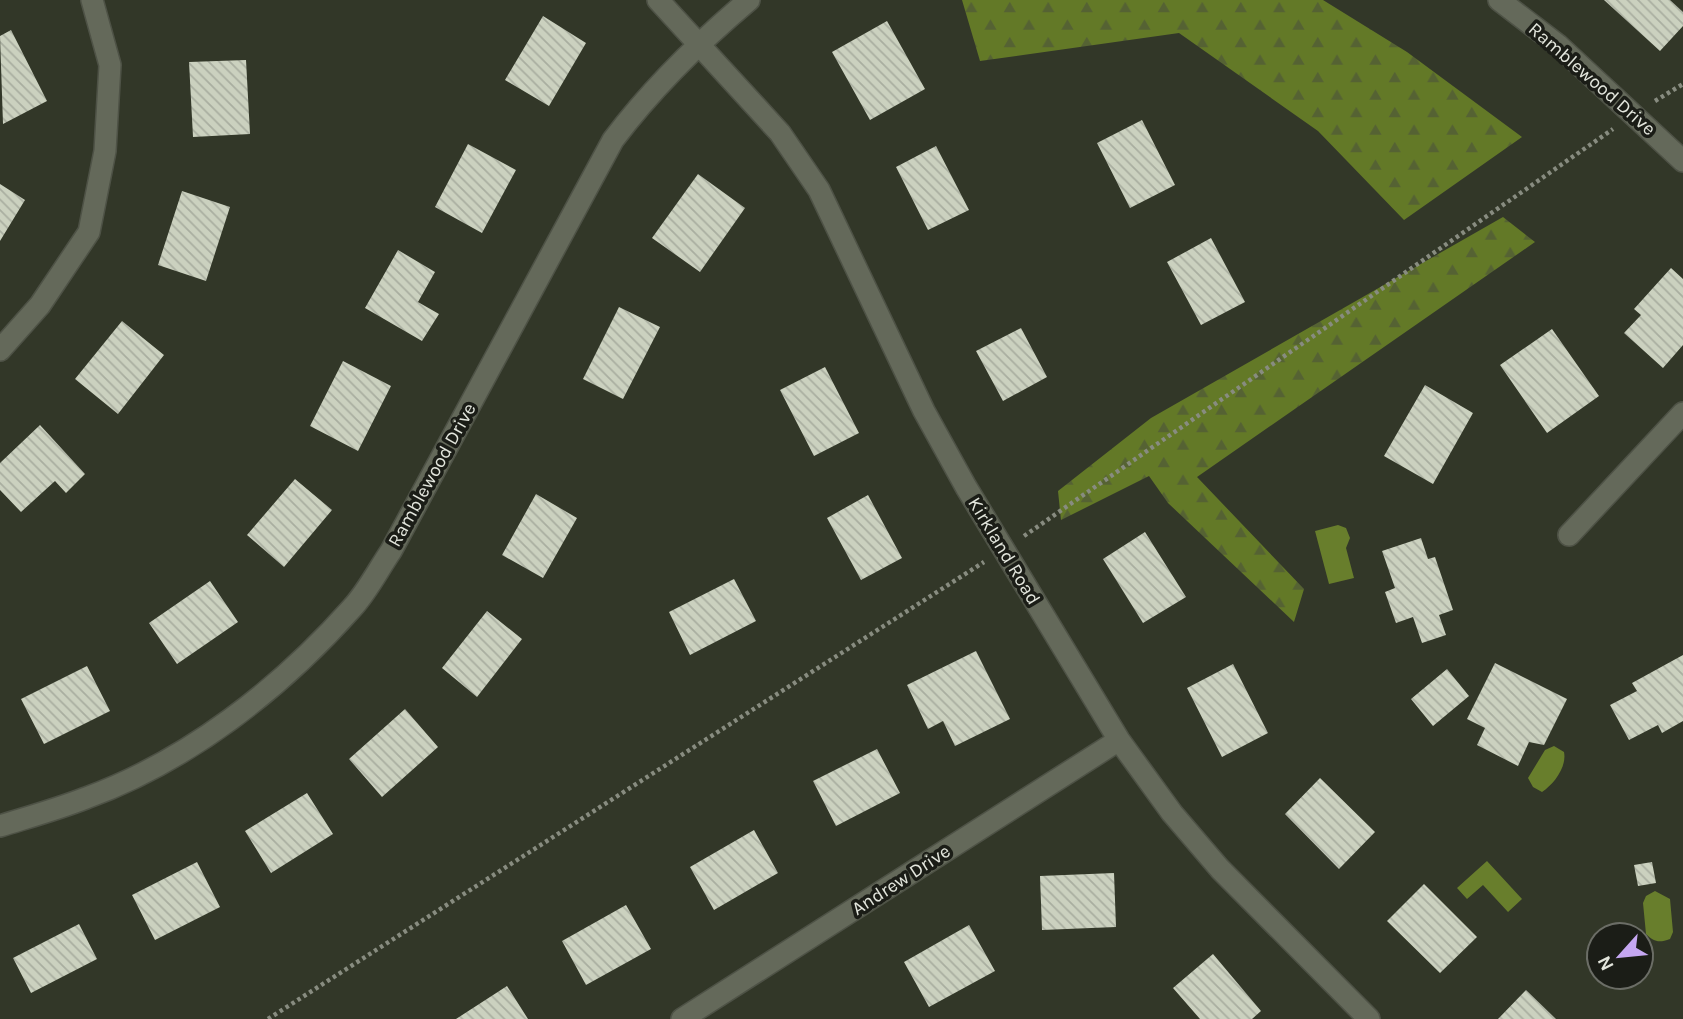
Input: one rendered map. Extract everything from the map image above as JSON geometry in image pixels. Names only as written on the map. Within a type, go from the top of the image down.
[{"type":"street","points":[[0,350],[40,305],[89,232],[105,150],[110,65],[92,0]]},
{"type":"street","name":"Kirkland Road","points":[[658,0],[780,132],[819,190],[930,422],[1119,740],[1172,813],[1220,869],[1369,1019]]},
{"type":"street","name":"Ramblewood Drive","points":[[0,826],[88,798],[147,770],[204,736],[256,702],[353,607],[390,551],[613,140],[643,100],[698,43],[749,0]]},
{"type":"street","name":"Ramblewood Drive","points":[[1499,0],[1558,45],[1683,161]]},
{"type":"street","points":[[1569,535],[1683,414]]},
{"type":"street","name":"Andrew Drive","points":[[682,1019],[1119,740]]},
{"type":"green space","points":[[962,0],[1323,0],[1407,52],[1522,137],[1404,220],[1318,131],[1179,33],[980,61]]},
{"type":"green space","points":[[1503,217],[1535,242],[1197,477],[1304,589],[1294,622],[1168,503],[1149,476],[1061,520],[1058,491],[1151,418]]},
{"type":"shaded area","points":[[1338,525],[1346,528],[1350,538],[1346,548],[1354,578],[1329,584],[1315,531]]},
{"type":"shaded area","points":[[1554,746],[1564,752],[1564,763],[1555,780],[1542,792],[1533,787],[1528,778],[1545,750]]},
{"type":"shaded area","points":[[1487,861],[1522,899],[1508,912],[1483,885],[1467,899],[1457,888]]},
{"type":"shaded area","points":[[1655,891],[1670,899],[1673,932],[1670,939],[1655,940],[1655,921],[1645,921],[1643,903],[1646,896]]},
{"type":"building","points":[[1604,0],[1670,0],[1683,12],[1683,26],[1660,51]]},
{"type":"building","points":[[543,16],[586,43],[549,106],[505,80]]},
{"type":"building","points":[[887,21],[925,89],[870,120],[832,52]]},
{"type":"building","points":[[11,30],[47,101],[3,124],[0,36]]},
{"type":"building","points":[[246,60],[250,134],[193,137],[189,62]]},
{"type":"building","points":[[1142,120],[1175,185],[1130,208],[1097,143]]},
{"type":"building","points":[[468,144],[516,170],[482,233],[435,207]]},
{"type":"building","points":[[936,146],[969,210],[928,230],[896,167]]},
{"type":"building","points":[[698,174],[745,208],[700,272],[652,238]]},
{"type":"building","points":[[0,184],[25,200],[0,241]]},
{"type":"building","points":[[182,191],[230,207],[206,281],[158,265]]},
{"type":"building","points":[[1211,238],[1245,302],[1201,325],[1167,262]]},
{"type":"building","points":[[398,250],[435,272],[418,302],[439,314],[422,341],[365,308]]},
{"type":"building","points":[[1671,268],[1683,279],[1683,345],[1663,368],[1624,333],[1641,315],[1634,309]]},
{"type":"building","points":[[619,307],[660,327],[623,399],[583,379]]},
{"type":"building","points":[[122,321],[164,355],[118,414],[75,379]]},
{"type":"building","points":[[1021,328],[1047,377],[1003,401],[976,351]]},
{"type":"building","points":[[1552,329],[1599,396],[1547,433],[1500,365]]},
{"type":"building","points":[[343,361],[391,386],[358,451],[310,426]]},
{"type":"building","points":[[825,367],[859,433],[814,456],[780,390]]},
{"type":"building","points":[[1425,385],[1473,413],[1433,484],[1384,456]]},
{"type":"building","points":[[40,425],[85,474],[66,493],[55,481],[21,512],[0,490],[0,463]]},
{"type":"building","points":[[295,479],[332,510],[284,567],[247,535]]},
{"type":"building","points":[[536,494],[577,518],[543,578],[502,555]]},
{"type":"building","points":[[868,495],[902,558],[861,580],[827,518]]},
{"type":"building","points":[[1145,532],[1186,597],[1143,623],[1103,559]]},
{"type":"building","points":[[1421,538],[1428,559],[1435,557],[1453,610],[1439,615],[1446,635],[1422,643],[1413,617],[1396,623],[1385,592],[1395,588],[1382,551]]},
{"type":"building","points":[[734,579],[756,621],[690,655],[669,612]]},
{"type":"building","points":[[210,581],[238,622],[177,664],[149,623]]},
{"type":"building","points":[[487,611],[522,639],[477,697],[442,668]]},
{"type":"building","points":[[976,651],[1010,719],[955,746],[943,721],[928,729],[907,685]]},
{"type":"building","points":[[1683,655],[1683,721],[1662,733],[1658,725],[1629,740],[1610,705],[1637,691],[1632,683]]},
{"type":"building","points":[[1495,663],[1567,699],[1544,745],[1529,742],[1518,766],[1477,745],[1485,728],[1467,719]]},
{"type":"building","points":[[1233,664],[1268,733],[1222,757],[1187,688]]},
{"type":"building","points":[[87,666],[110,711],[44,744],[21,699]]},
{"type":"building","points":[[1447,669],[1469,696],[1433,726],[1411,699]]},
{"type":"building","points":[[405,709],[438,747],[382,797],[349,759]]},
{"type":"building","points":[[877,749],[900,793],[836,826],[813,781]]},
{"type":"building","points":[[1320,778],[1375,832],[1339,869],[1285,814]]},
{"type":"building","points":[[307,793],[333,834],[271,873],[245,831]]},
{"type":"building","points":[[754,830],[778,873],[714,910],[690,867]]},
{"type":"building","points":[[197,862],[220,907],[155,940],[132,895]]},
{"type":"building","points":[[1652,862],[1656,883],[1638,886],[1634,865]]},
{"type":"building","points":[[1114,873],[1116,927],[1042,930],[1040,876]]},
{"type":"building","points":[[1424,884],[1477,937],[1440,973],[1387,921]]},
{"type":"building","points":[[626,905],[651,949],[586,985],[562,941]]},
{"type":"building","points":[[79,924],[97,959],[31,993],[13,958]]},
{"type":"building","points":[[969,925],[995,971],[929,1007],[904,962]]},
{"type":"building","points":[[1213,954],[1261,1011],[1252,1019],[1200,1019],[1173,988]]},
{"type":"building","points":[[507,986],[528,1019],[456,1019]]},
{"type":"building","points":[[1526,990],[1556,1019],[1498,1019]]}]
